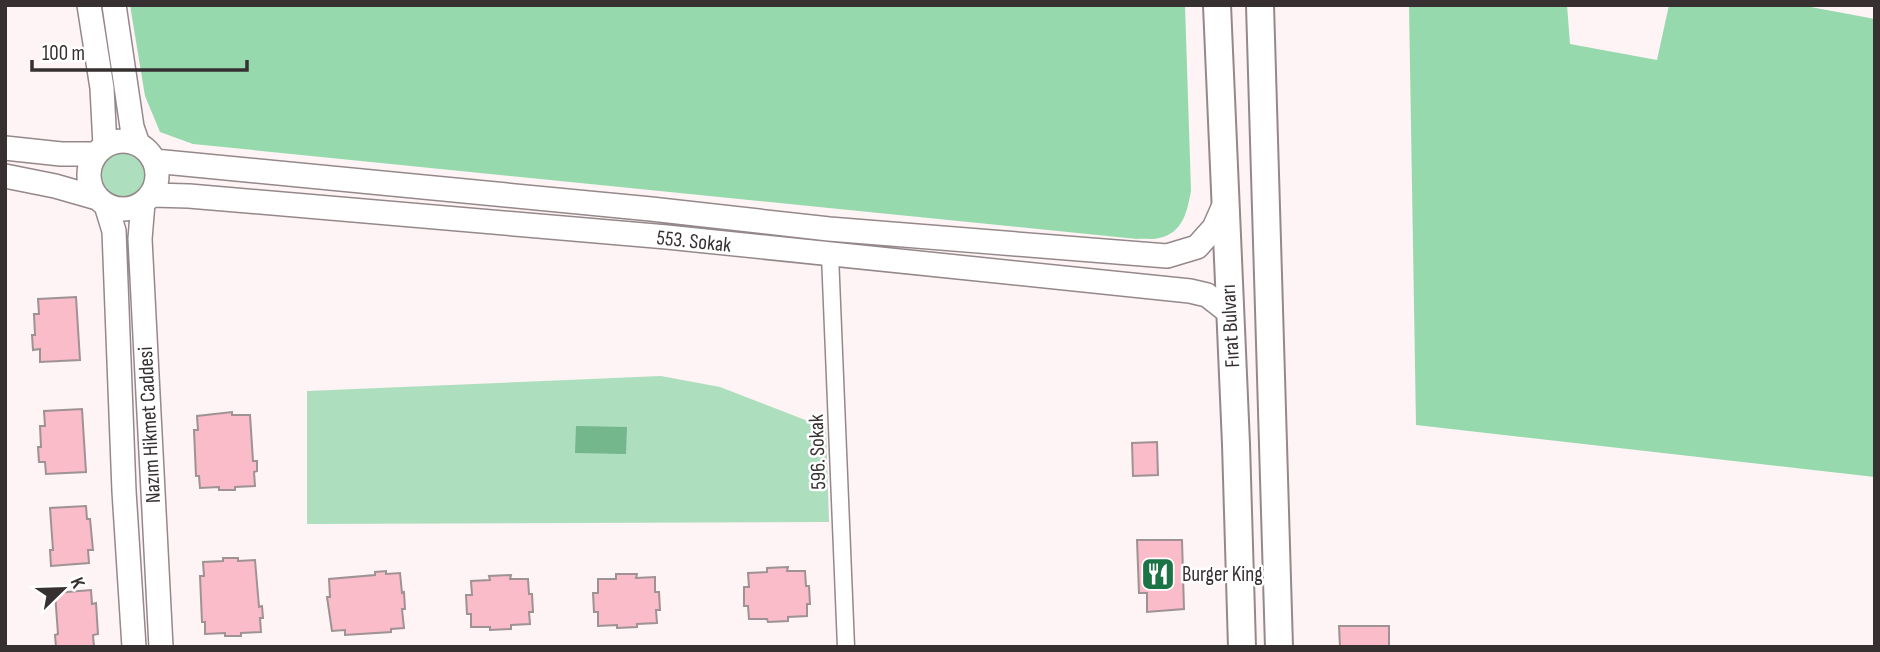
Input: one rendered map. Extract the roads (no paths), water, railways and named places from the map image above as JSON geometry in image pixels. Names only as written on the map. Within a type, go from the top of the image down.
[{"type":"main road","points":[[89,5],[102,88],[101,150],[91,164],[89,176],[92,188],[102,201]]},
{"type":"main road","points":[[5,176],[55,186],[102,201],[116,209],[135,208],[148,199],[156,184],[157,172],[132,127],[114,5]]},
{"type":"main road","name":"Fırat Bulvarı","points":[[1217,5],[1242,647]]},
{"type":"main road","name":"Fırat Bulvarı","points":[[1260,5],[1279,647]]},
{"type":"main road","points":[[5,148],[61,154],[101,150],[116,142],[127,141],[146,153],[829,229],[1167,256],[1197,247],[1214,228],[1226,201]]},
{"type":"main road","name":"553. Sokak","points":[[148,199],[189,195],[626,234],[1190,291],[1207,295],[1230,313]]},
{"type":"main road","name":"Nazım Hikmet Caddesi","points":[[148,199],[140,239],[161,647]]},
{"type":"main road","name":"Nazım Hikmet Caddesi","points":[[102,201],[114,231],[124,491],[134,647]]},
{"type":"street","name":"596. Sokak","points":[[830,255],[846,647]]},
{"type":"place","name":"Burger King","points":[[1158,574]]}]
